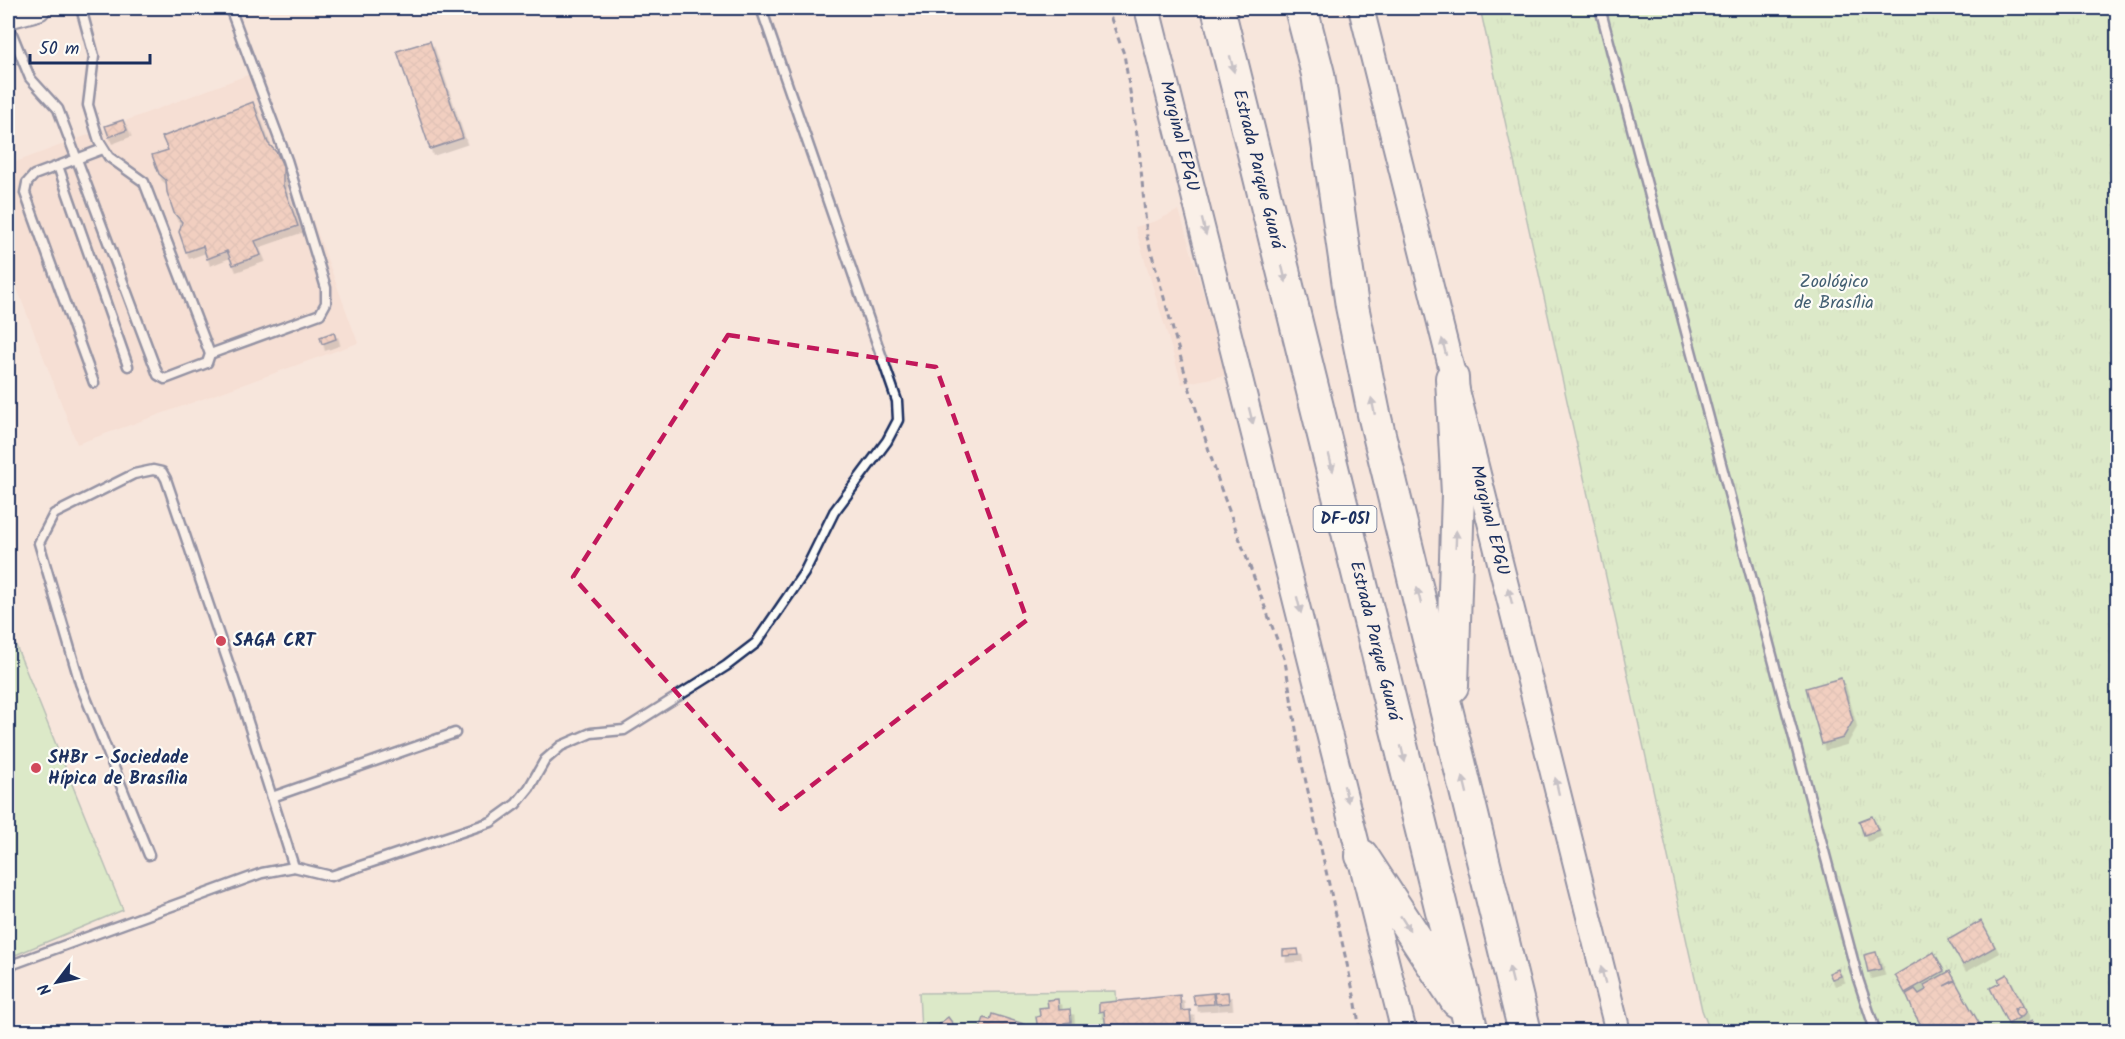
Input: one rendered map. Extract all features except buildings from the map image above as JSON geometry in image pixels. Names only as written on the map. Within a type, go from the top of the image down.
[{"type":"highway","name":"Estrada Parque Guará","points":[[1218,8],[1470,1025]]},
{"type":"highway","name":"DF-051","points":[[1300,8],[1318,74],[1352,306],[1374,414],[1525,1032]]},
{"type":"highway","points":[[1450,723],[1458,494],[1452,378]]},
{"type":"highway","points":[[1362,856],[1470,1025]]},
{"type":"street","points":[[8,16],[38,8]]},
{"type":"street","name":"Marginal EPGU","points":[[1147,8],[1362,856],[1404,1032]]},
{"type":"street","name":"Marginal EPGU","points":[[1361,8],[1452,378],[1525,654],[1618,1032]]},
{"type":"lane","points":[[8,24],[30,78],[58,109],[158,375],[165,379],[207,363],[210,354],[144,182],[115,162],[103,149],[88,105],[94,56],[81,8]]},
{"type":"lane","points":[[210,354],[320,314],[326,303],[326,288],[287,160],[230,8]]},
{"type":"lane","points":[[8,966],[262,873],[294,867],[331,876],[338,875],[491,822],[516,804],[529,788],[545,760],[561,746],[591,734],[624,730],[707,680],[756,643],[804,573],[834,512],[887,441],[898,420],[897,401],[761,8]]},
{"type":"lane","points":[[1602,10],[1858,979],[1875,1030]]},
{"type":"lane","points":[[94,382],[25,193],[27,183],[34,175],[103,149]]},
{"type":"lane","points":[[58,166],[128,366]]},
{"type":"lane","points":[[149,855],[80,684],[39,543],[54,513],[134,474],[153,470],[162,472],[166,479],[294,867]]},
{"type":"lane","points":[[272,797],[455,733]]},
{"type":"path","points":[[1107,8],[1124,54],[1139,147],[1147,237],[1214,467],[1285,661],[1301,760],[1356,1004],[1359,1032]]},
{"type":"highlighted area","points":[[728,335],[936,367],[1027,620],[781,809],[573,577]]},
{"type":"shaded area","points":[[258,71],[358,343],[77,444],[8,265],[8,165]]},
{"type":"shaded area","points":[[1179,210],[1227,375],[1182,384],[1135,227],[1156,221]]},
{"type":"green space","name":"Zoológico de Brasília","points":[[1480,8],[2117,8],[2117,1031],[1710,1031],[1702,1010]]},
{"type":"green space","name":"SHBr - Sociedade Hípica de Brasília","points":[[8,626],[123,910],[8,958]]},
{"type":"green space","points":[[1116,991],[1118,1031],[921,1031],[919,993]]},
{"type":"place","name":"SAGA CRT","points":[[221,641]]},
{"type":"place","name":"SHBr - Sociedade Hípica de Brasília","points":[[36,768]]}]
